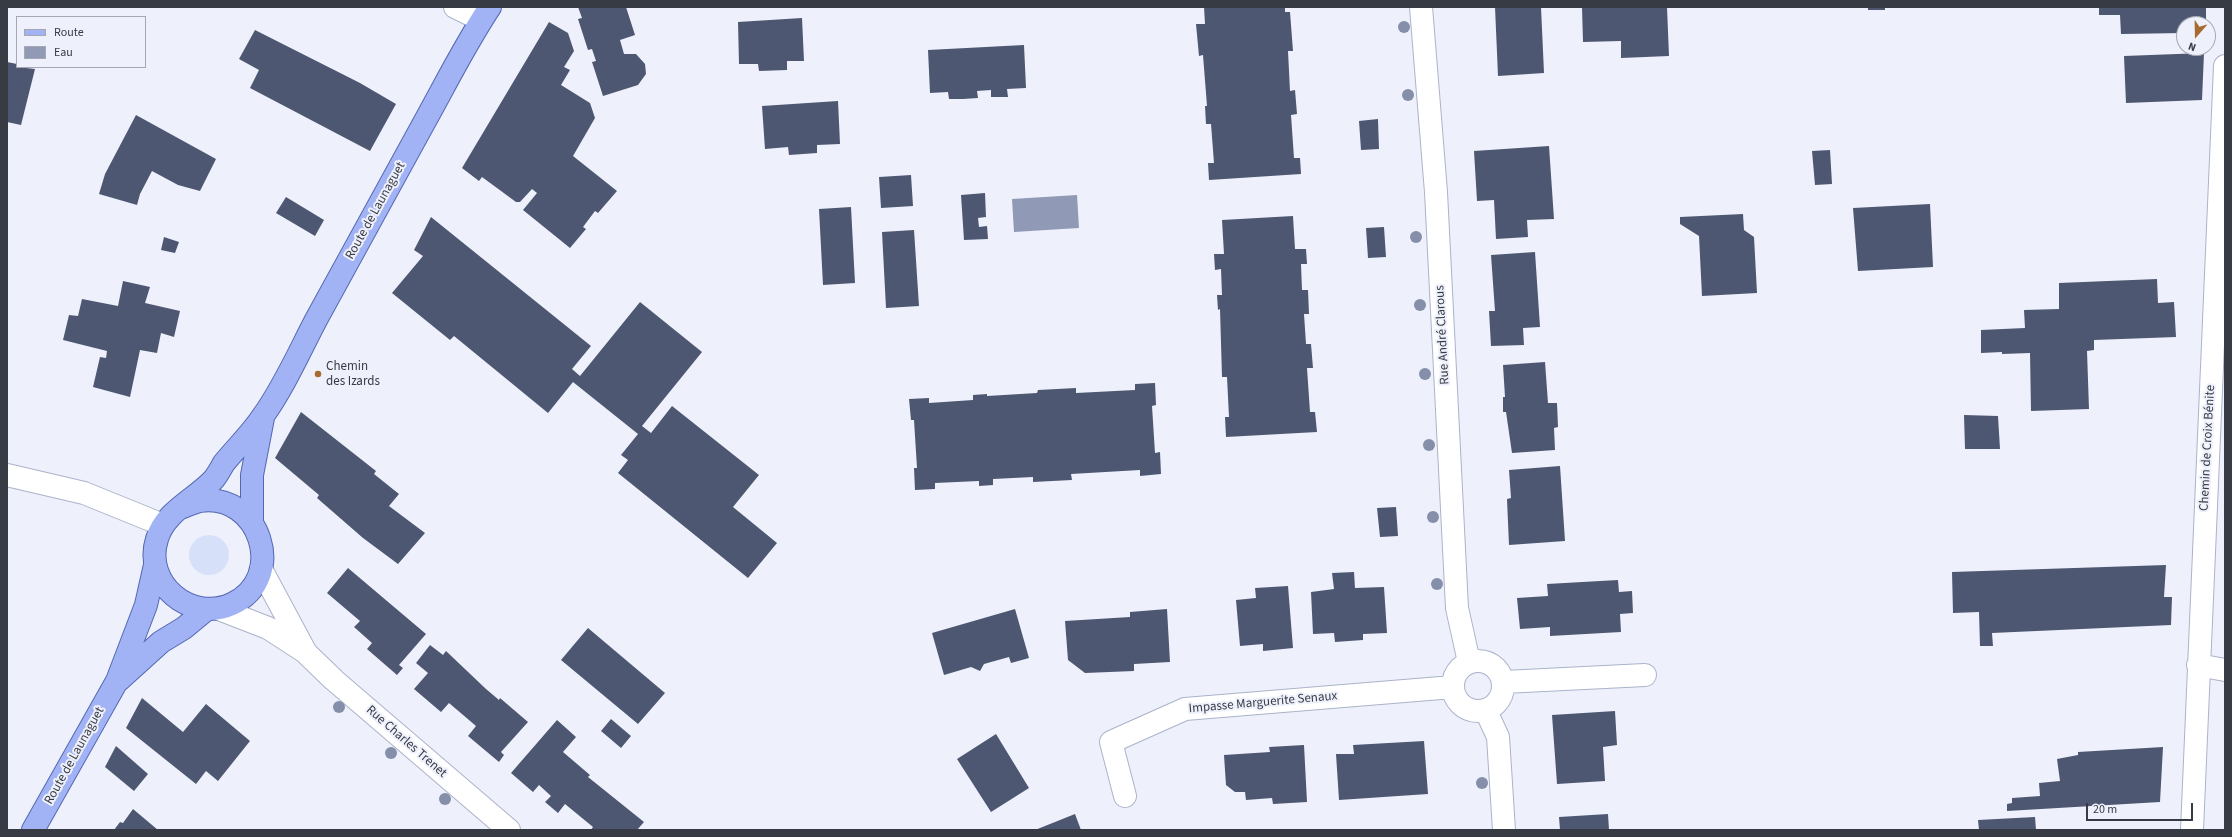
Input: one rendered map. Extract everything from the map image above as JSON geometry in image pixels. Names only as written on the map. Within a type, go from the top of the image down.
[{"type":"main road","name":"Route de Launaguet","points":[[213,609],[192,607],[179,601],[168,591],[159,579],[155,565],[154,551],[163,525],[172,515],[214,479],[263,416],[485,14]]},
{"type":"main road","name":"Route de Launaguet","points":[[252,522],[252,474],[263,416]]},
{"type":"main road","name":"Route de Launaguet","points":[[117,681],[161,642],[213,609],[234,603],[246,595],[256,583],[261,569],[262,547],[260,536],[252,522],[237,509],[220,502],[201,501],[183,507]]},
{"type":"main road","name":"Route de Launaguet","points":[[34,830],[117,681],[146,605],[155,565]]},
{"type":"street","points":[[455,7],[485,14]]},
{"type":"street","name":"Rue André Clarous","points":[[1421,7],[1436,192],[1457,608],[1469,662]]},
{"type":"street","name":"Chemin de Croix Bénite","points":[[2192,830],[2225,66]]},
{"type":"street","points":[[7,475],[84,493],[163,525]]},
{"type":"street","name":"Rue Charles Trenet","points":[[261,569],[305,652]]},
{"type":"street","name":"Rue Charles Trenet","points":[[213,609],[268,628],[305,652],[334,680],[509,830]]},
{"type":"street","points":[[1484,660],[1499,670],[1504,682],[1502,697],[1494,706],[1486,711],[1473,711],[1458,701],[1453,687],[1454,677],[1459,669],[1469,662],[1484,660]]},
{"type":"street","points":[[2198,665],[2225,670]]},
{"type":"street","points":[[1504,682],[1645,675]]},
{"type":"street","name":"Impasse Marguerite Senaux","points":[[1125,796],[1111,742],[1185,709],[1453,687]]},
{"type":"street","points":[[1486,711],[1498,737],[1504,830]]},
{"type":"shaded area","points":[[213,535],[220,538],[226,544],[229,555],[228,563],[220,572],[213,575],[205,575],[198,572],[190,563],[189,551],[192,544],[201,536]]},
{"type":"water","points":[[1077,195],[1079,228],[1014,232],[1012,199]]},
{"type":"building","points":[[578,7],[626,7],[635,35],[620,40],[624,54],[636,54],[645,64],[646,74],[638,85],[603,96],[592,62],[596,61],[592,49],[588,50],[578,19],[582,18]]},
{"type":"building","points":[[1204,7],[1285,7],[1285,12],[1290,12],[1293,51],[1288,51],[1290,91],[1295,90],[1297,114],[1291,115],[1294,158],[1300,158],[1301,174],[1209,180],[1208,163],[1214,163],[1211,124],[1206,124],[1205,106],[1207,106],[1203,55],[1199,56],[1196,24],[1205,24]]},
{"type":"building","points":[[1495,7],[1541,7],[1544,73],[1498,76]]},
{"type":"building","points":[[1582,7],[1667,7],[1669,56],[1621,58],[1621,41],[1583,42]]},
{"type":"building","points":[[1868,7],[1885,7],[1885,10],[1868,10]]},
{"type":"building","points":[[2099,7],[2206,7],[2206,16],[2176,16],[2176,33],[2121,34],[2120,15],[2099,15]]},
{"type":"building","points":[[802,18],[804,61],[787,61],[787,70],[759,71],[758,64],[739,64],[738,22]]},
{"type":"building","points":[[549,22],[568,33],[574,51],[564,67],[570,70],[561,85],[590,103],[595,118],[573,156],[617,191],[598,213],[595,211],[583,227],[586,229],[570,248],[523,210],[537,193],[532,189],[520,202],[516,202],[482,177],[479,181],[462,168]]},
{"type":"building","points":[[255,30],[360,83],[396,104],[370,151],[250,88],[259,70],[239,59]]},
{"type":"building","points":[[1024,45],[1026,88],[1007,89],[1008,97],[991,97],[991,90],[977,91],[978,98],[963,99],[949,99],[948,92],[930,93],[928,50]]},
{"type":"building","points":[[2176,54],[2176,56],[2204,56],[2202,100],[2126,103],[2124,56]]},
{"type":"building","points":[[7,62],[16,64],[16,68],[35,69],[21,125],[7,122]]},
{"type":"building","points":[[838,101],[840,144],[817,145],[817,153],[789,155],[788,147],[765,149],[762,106]]},
{"type":"building","points":[[136,115],[216,159],[200,191],[178,185],[152,171],[140,194],[137,205],[99,194],[105,174]]},
{"type":"building","points":[[1378,119],[1379,149],[1361,150],[1359,121]]},
{"type":"building","points":[[1549,146],[1554,219],[1527,220],[1528,237],[1496,239],[1494,200],[1477,201],[1474,151]]},
{"type":"building","points":[[1830,150],[1832,184],[1815,185],[1812,151]]},
{"type":"building","points":[[911,175],[913,206],[881,208],[879,177]]},
{"type":"building","points":[[985,193],[986,217],[978,218],[979,227],[987,226],[988,239],[964,240],[961,195]]},
{"type":"building","points":[[286,197],[324,220],[315,236],[276,213]]},
{"type":"building","points":[[1930,204],[1933,267],[1858,271],[1853,208]]},
{"type":"building","points":[[851,207],[855,283],[823,285],[819,209]]},
{"type":"building","points":[[1743,214],[1744,230],[1754,237],[1757,293],[1702,296],[1699,236],[1680,224],[1680,217]]},
{"type":"building","points":[[1293,216],[1295,249],[1306,249],[1307,264],[1301,264],[1302,290],[1308,290],[1309,314],[1304,314],[1306,344],[1311,344],[1313,368],[1307,368],[1310,412],[1315,412],[1317,432],[1226,437],[1225,417],[1229,417],[1227,377],[1222,377],[1220,309],[1218,310],[1217,295],[1222,295],[1221,269],[1215,270],[1214,254],[1224,254],[1222,220]]},
{"type":"building","points":[[431,217],[591,346],[572,369],[580,376],[640,302],[702,352],[642,426],[651,433],[672,406],[759,475],[733,507],[777,543],[748,578],[618,473],[628,460],[621,455],[638,434],[573,382],[548,413],[454,336],[450,340],[392,293],[423,256],[414,250]]},
{"type":"building","points":[[1384,227],[1386,257],[1368,258],[1366,228]]},
{"type":"building","points":[[914,230],[919,306],[886,308],[882,232]]},
{"type":"building","points":[[164,237],[179,242],[175,253],[161,250]]},
{"type":"building","points":[[1535,252],[1540,327],[1523,328],[1524,345],[1491,346],[1489,311],[1495,311],[1491,255]]},
{"type":"building","points":[[2157,279],[2158,303],[2174,302],[2176,337],[2094,340],[2094,350],[2087,351],[2089,409],[2031,411],[2030,353],[1981,353],[1981,330],[2025,328],[2024,310],[2059,309],[2059,283]]},
{"type":"building","points":[[123,281],[150,287],[145,303],[180,311],[174,337],[161,333],[157,353],[140,350],[130,397],[93,387],[100,357],[106,358],[107,351],[63,340],[69,315],[78,316],[82,299],[118,306]]},
{"type":"building","points":[[1545,362],[1548,403],[1557,403],[1558,427],[1554,428],[1555,450],[1512,453],[1506,412],[1503,412],[1503,397],[1505,397],[1503,365]]},
{"type":"building","points":[[1155,383],[1156,405],[1152,406],[1155,453],[1160,452],[1161,474],[1140,476],[1140,470],[1071,474],[1072,480],[1033,482],[1033,477],[993,479],[993,485],[979,486],[979,481],[935,483],[935,489],[915,490],[914,468],[917,468],[914,420],[911,420],[909,399],[929,398],[929,403],[973,400],[973,395],[987,394],[987,396],[1037,393],[1038,390],[1076,388],[1076,393],[1135,390],[1135,384]]},
{"type":"building","points":[[301,412],[376,471],[374,474],[399,494],[389,506],[425,533],[398,564],[363,538],[317,498],[319,495],[275,458]]},
{"type":"building","points":[[1964,415],[1998,416],[2000,449],[1965,449]]},
{"type":"building","points":[[1560,466],[1565,541],[1509,545],[1507,499],[1511,498],[1509,470]]},
{"type":"building","points":[[1396,507],[1398,536],[1380,537],[1377,508]]},
{"type":"building","points":[[2166,565],[2164,597],[2172,597],[2171,625],[1992,633],[1993,646],[1980,646],[1979,612],[1953,613],[1952,572]]},
{"type":"building","points":[[348,568],[426,634],[399,665],[403,668],[397,675],[367,649],[372,643],[354,627],[360,621],[327,593]]},
{"type":"building","points":[[1354,572],[1355,588],[1384,587],[1387,633],[1363,634],[1363,640],[1335,642],[1334,633],[1313,634],[1311,592],[1334,589],[1332,573]]},
{"type":"building","points":[[1618,580],[1619,592],[1632,591],[1633,613],[1620,614],[1621,632],[1550,636],[1550,627],[1520,629],[1517,598],[1548,596],[1547,584]]},
{"type":"building","points":[[1288,586],[1293,648],[1263,651],[1263,644],[1240,646],[1236,600],[1256,598],[1255,588]]},
{"type":"building","points":[[1015,609],[1029,658],[1011,663],[1009,657],[984,664],[980,671],[971,667],[944,675],[932,633]]},
{"type":"building","points":[[1167,609],[1170,662],[1134,664],[1134,671],[1085,673],[1068,660],[1065,621],[1130,617],[1130,612]]},
{"type":"building","points":[[588,628],[665,693],[638,724],[561,660]]},
{"type":"building","points":[[430,645],[443,655],[446,651],[486,689],[499,700],[500,698],[528,722],[501,752],[504,755],[499,762],[468,736],[476,726],[449,703],[441,712],[414,689],[428,673],[416,663]]},
{"type":"building","points":[[142,698],[183,732],[206,704],[250,741],[218,781],[206,771],[196,784],[126,728]]},
{"type":"building","points":[[1615,711],[1617,745],[1603,747],[1605,781],[1557,784],[1552,715]]},
{"type":"building","points":[[611,719],[631,736],[621,748],[601,731]]},
{"type":"building","points":[[557,720],[576,737],[563,752],[590,775],[588,777],[644,822],[637,830],[591,830],[593,827],[565,804],[558,813],[545,802],[551,796],[539,785],[533,792],[511,773]]},
{"type":"building","points":[[996,734],[1029,788],[991,812],[957,759]]},
{"type":"building","points":[[1424,741],[1428,794],[1339,800],[1336,754],[1354,754],[1353,745]]},
{"type":"building","points":[[1304,745],[1307,802],[1273,804],[1272,798],[1246,800],[1245,792],[1235,792],[1226,785],[1224,755],[1270,752],[1269,747]]},
{"type":"building","points":[[116,746],[148,774],[134,791],[105,767]]},
{"type":"building","points":[[2163,747],[2160,802],[2007,811],[2007,804],[2012,803],[2012,798],[2040,796],[2039,783],[2060,781],[2057,759],[2078,755],[2078,752]]},
{"type":"building","points":[[133,809],[158,830],[114,830],[120,822],[123,823]]},
{"type":"building","points":[[1075,814],[1081,830],[1035,830]]},
{"type":"building","points":[[1608,814],[1609,830],[1560,830],[1559,817]]},
{"type":"building","points":[[2035,817],[2036,830],[1979,830],[1978,820]]},
{"type":"place","name":"Chemin des Izards","points":[[318,374]]}]
